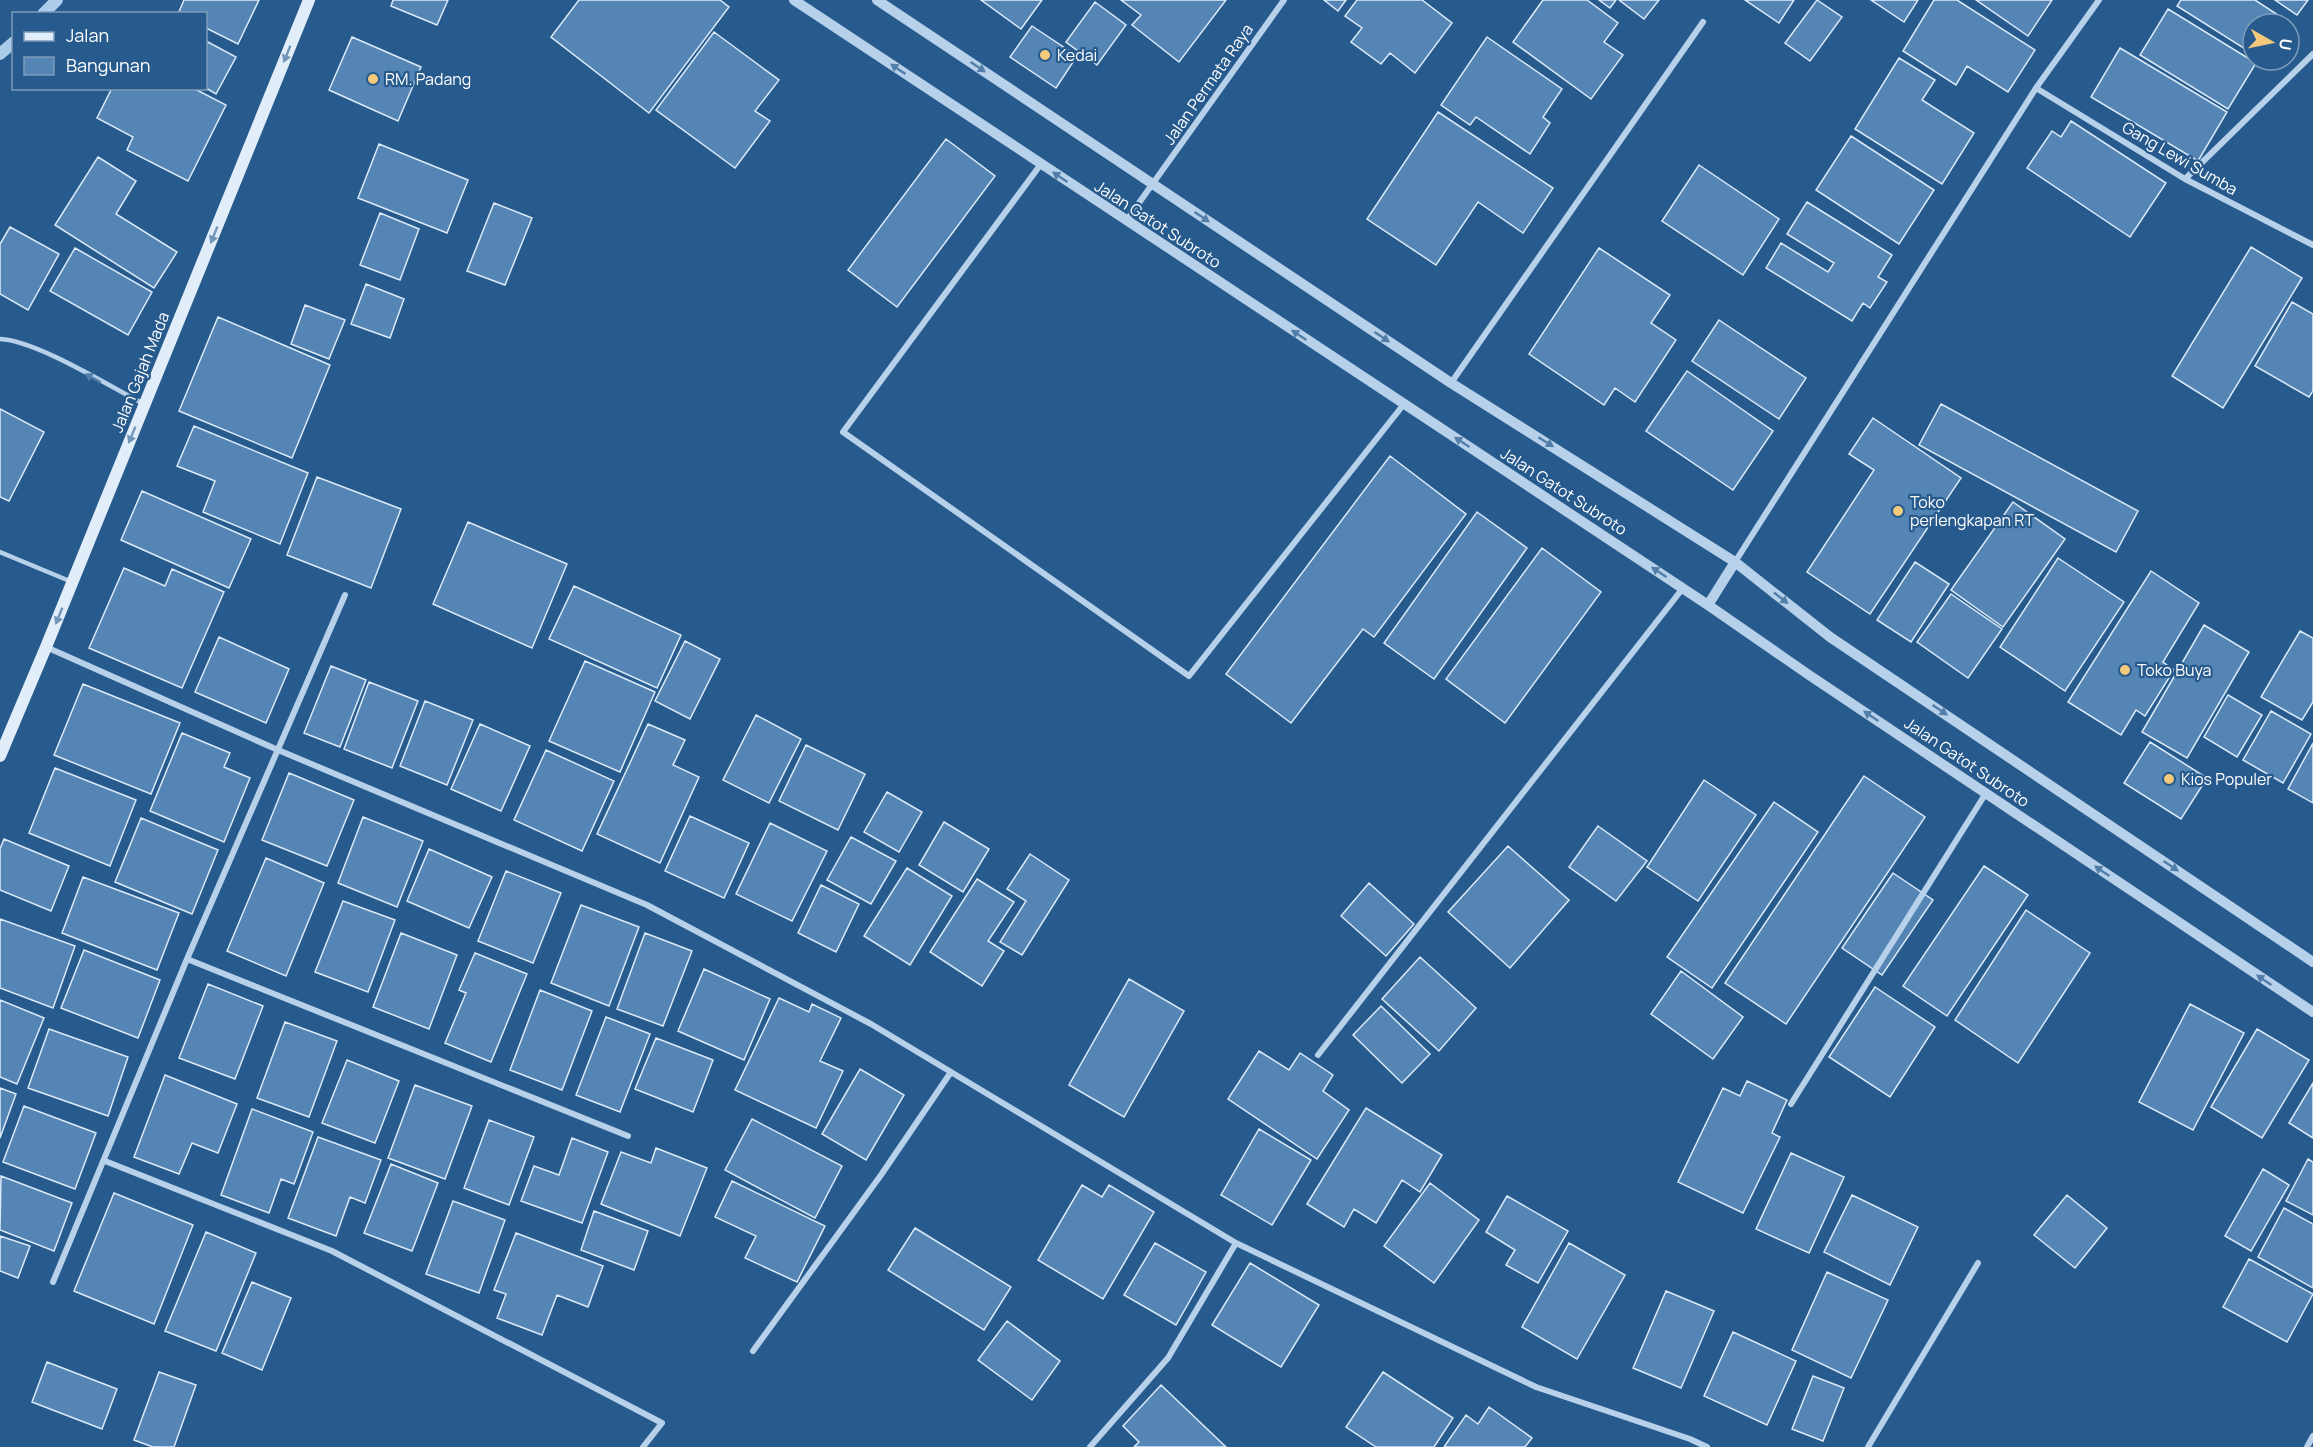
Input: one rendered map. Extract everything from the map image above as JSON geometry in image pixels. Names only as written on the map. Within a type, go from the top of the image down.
[{"type":"main road","name":"Jalan Gajah Mada","points":[[0,756],[309,0]]},
{"type":"street","name":"Jalan Gatot Subroto","points":[[794,0],[1683,588],[2313,1012]]},
{"type":"street","name":"Jalan Gatot Subroto","points":[[877,0],[1451,383],[1735,562],[1830,637],[2313,962]]},
{"type":"street","name":"Jalan Permata Raya","points":[[1126,221],[1284,0]]},
{"type":"street","points":[[1708,605],[2036,88],[2099,0]]},
{"type":"street","points":[[1451,383],[1703,22]]},
{"type":"street","points":[[2185,179],[2313,54]]},
{"type":"street","name":"Gang Lewi Sumba","points":[[2036,88],[2185,179],[2313,245]]},
{"type":"street","points":[[1041,164],[843,432],[1189,676],[1404,404]]},
{"type":"street","points":[[1318,1055],[1683,588]]},
{"type":"street","points":[[53,1282],[187,959],[345,595]]},
{"type":"street","points":[[46,647],[279,750],[647,905],[871,1024],[1236,1243],[1536,1387],[1690,1439],[1707,1447]]},
{"type":"street","points":[[1791,1104],[1986,793]]},
{"type":"street","points":[[187,959],[628,1136]]},
{"type":"street","points":[[753,1351],[881,1175],[951,1072]]},
{"type":"street","points":[[105,1161],[332,1251],[662,1423],[643,1447]]},
{"type":"street","points":[[1090,1447],[1168,1358],[1236,1243]]},
{"type":"street","points":[[1868,1447],[1978,1263]]},
{"type":"street","points":[[2307,1447],[2313,1436]]},
{"type":"lane","points":[[0,339],[10,339],[46,353],[145,405]]},
{"type":"lane","points":[[0,552],[72,582]]},
{"type":"building","points":[[184,0],[259,0],[238,44],[207,28],[207,12],[179,12]]},
{"type":"building","points":[[393,0],[448,0],[437,25],[391,6]]},
{"type":"building","points":[[579,0],[720,0],[729,7],[649,113],[551,37]]},
{"type":"building","points":[[981,0],[1042,0],[1021,29]]},
{"type":"building","points":[[1121,0],[1226,0],[1179,62],[1132,25],[1141,15]]},
{"type":"building","points":[[1324,0],[1346,0],[1338,11]]},
{"type":"building","points":[[1357,0],[1422,0],[1452,23],[1415,73],[1390,53],[1381,64],[1351,42],[1362,28],[1345,16]]},
{"type":"building","points":[[1543,0],[1587,0],[1618,23],[1604,42],[1623,55],[1591,99],[1513,42]]},
{"type":"building","points":[[1599,0],[1616,0],[1610,8]]},
{"type":"building","points":[[1619,0],[1659,0],[1644,19]]},
{"type":"building","points":[[1745,0],[1794,0],[1779,23]]},
{"type":"building","points":[[1817,0],[1842,17],[1810,61],[1785,43]]},
{"type":"building","points":[[1871,0],[1918,0],[1904,22]]},
{"type":"building","points":[[1934,0],[1957,0],[2035,50],[2008,92],[1967,66],[1956,85],[1903,51]]},
{"type":"building","points":[[1976,0],[2052,0],[2028,36]]},
{"type":"building","points":[[2181,0],[2255,0],[2273,12],[2241,12],[2241,46],[2177,6]]},
{"type":"building","points":[[2275,0],[2308,0],[2299,12],[2293,12]]},
{"type":"building","points":[[1095,2],[1126,25],[1097,65],[1066,42]]},
{"type":"building","points":[[2168,9],[2241,54],[2241,72],[2251,72],[2228,109],[2140,55]]},
{"type":"building","points":[[1032,26],[1077,56],[1056,88],[1010,57]]},
{"type":"building","points":[[714,32],[779,80],[755,111],[770,121],[735,168],[656,110]]},
{"type":"building","points":[[352,37],[421,67],[398,121],[329,90]]},
{"type":"building","points":[[1487,37],[1562,89],[1543,117],[1550,123],[1530,154],[1476,117],[1470,125],[1441,105]]},
{"type":"building","points":[[207,42],[236,57],[216,94],[207,89]]},
{"type":"building","points":[[2120,48],[2227,112],[2198,161],[2091,97]]},
{"type":"building","points":[[1899,58],[1935,80],[1922,100],[1974,133],[1942,184],[1855,129]]},
{"type":"building","points":[[111,90],[197,90],[226,105],[188,181],[127,150],[133,137],[97,118]]},
{"type":"building","points":[[1438,112],[1553,188],[1523,233],[1478,202],[1436,265],[1367,219]]},
{"type":"building","points":[[2071,121],[2166,183],[2130,237],[2027,168],[2052,131],[2061,137]]},
{"type":"building","points":[[1851,136],[1934,190],[1899,244],[1816,190]]},
{"type":"building","points":[[946,139],[995,176],[897,307],[848,270]]},
{"type":"building","points":[[379,144],[468,180],[447,233],[358,198]]},
{"type":"building","points":[[98,157],[136,181],[116,214],[177,252],[154,288],[55,225]]},
{"type":"building","points":[[1699,165],[1779,219],[1743,275],[1662,221]]},
{"type":"building","points":[[1807,202],[1892,255],[1878,277],[1887,282],[1870,308],[1863,303],[1852,321],[1766,268],[1781,243],[1828,272],[1834,263],[1787,234]]},
{"type":"building","points":[[494,203],[532,218],[505,285],[467,271]]},
{"type":"building","points":[[380,213],[419,229],[400,280],[360,265]]},
{"type":"building","points":[[10,227],[59,254],[28,310],[0,294],[0,244]]},
{"type":"building","points":[[2251,247],[2302,278],[2223,408],[2172,376]]},
{"type":"building","points":[[75,248],[152,292],[128,335],[50,291]]},
{"type":"building","points":[[1599,248],[1670,295],[1651,323],[1676,340],[1635,402],[1615,388],[1604,405],[1529,354]]},
{"type":"building","points":[[366,284],[404,299],[390,338],[351,324]]},
{"type":"building","points":[[2292,302],[2313,314],[2313,391],[2309,397],[2255,366]]},
{"type":"building","points":[[305,305],[345,320],[329,359],[291,344]]},
{"type":"building","points":[[218,317],[330,365],[292,458],[179,411]]},
{"type":"building","points":[[1719,320],[1806,378],[1779,419],[1692,361]]},
{"type":"building","points":[[1687,371],[1773,431],[1733,490],[1646,431]]},
{"type":"building","points":[[1941,404],[2138,511],[2116,552],[1919,445]]},
{"type":"building","points":[[0,409],[44,432],[9,501],[0,497]]},
{"type":"building","points":[[1873,418],[1961,478],[1870,614],[1807,572],[1874,470],[1849,454]]},
{"type":"building","points":[[194,426],[308,473],[280,544],[203,512],[215,481],[177,466]]},
{"type":"building","points":[[1390,456],[1466,514],[1374,637],[1363,629],[1291,723],[1226,674]]},
{"type":"building","points":[[317,477],[401,509],[371,588],[287,555]]},
{"type":"building","points":[[142,491],[251,539],[229,588],[121,540]]},
{"type":"building","points":[[2013,502],[2065,539],[2003,627],[1951,590]]},
{"type":"building","points":[[1477,512],[1527,548],[1434,679],[1384,643]]},
{"type":"building","points":[[468,522],[567,564],[532,648],[433,604]]},
{"type":"building","points":[[1542,548],[1601,592],[1505,723],[1446,679]]},
{"type":"building","points":[[2058,558],[2124,602],[2065,691],[2000,647]]},
{"type":"building","points":[[1915,562],[1949,584],[1911,642],[1877,620]]},
{"type":"building","points":[[124,568],[165,586],[172,569],[224,592],[182,688],[89,648]]},
{"type":"building","points":[[2151,571],[2199,603],[2163,662],[2174,670],[2145,716],[2136,710],[2121,735],[2068,702]]},
{"type":"building","points":[[574,586],[681,635],[657,688],[549,639]]},
{"type":"building","points":[[1951,594],[2002,629],[1968,678],[1917,642]]},
{"type":"building","points":[[2204,625],[2249,652],[2187,758],[2142,732]]},
{"type":"building","points":[[2300,631],[2313,638],[2313,702],[2302,720],[2261,697]]},
{"type":"building","points":[[219,637],[289,669],[266,723],[195,692]]},
{"type":"building","points":[[685,641],[720,659],[690,719],[655,701]]},
{"type":"building","points":[[585,661],[655,692],[620,772],[549,741]]},
{"type":"building","points":[[331,666],[366,680],[340,747],[304,733]]},
{"type":"building","points":[[369,682],[418,701],[392,768],[344,749]]},
{"type":"building","points":[[83,684],[180,723],[151,794],[54,755]]},
{"type":"building","points":[[2228,695],[2262,715],[2237,757],[2204,737]]},
{"type":"building","points":[[425,701],[473,720],[447,785],[400,766]]},
{"type":"building","points":[[2271,711],[2311,734],[2283,783],[2243,760]]},
{"type":"building","points":[[756,715],[801,739],[769,803],[723,780]]},
{"type":"building","points":[[480,724],[530,746],[501,811],[451,789]]},
{"type":"building","points":[[648,724],[685,740],[673,765],[699,777],[660,863],[597,834]]},
{"type":"building","points":[[182,733],[230,753],[224,767],[250,778],[224,842],[150,811]]},
{"type":"building","points":[[2150,742],[2207,778],[2181,819],[2124,783]]},
{"type":"building","points":[[2313,743],[2313,803],[2288,789]]},
{"type":"building","points":[[806,745],[865,774],[838,830],[779,801]]},
{"type":"building","points":[[546,750],[614,781],[582,851],[514,820]]},
{"type":"building","points":[[55,768],[136,800],[110,866],[29,833]]},
{"type":"building","points":[[289,773],[354,800],[327,866],[262,840]]},
{"type":"building","points":[[1864,776],[1925,817],[1786,1024],[1725,983]]},
{"type":"building","points":[[1704,780],[1756,815],[1698,901],[1647,867]]},
{"type":"building","points":[[887,792],[922,812],[899,852],[864,832]]},
{"type":"building","points":[[1774,802],[1818,832],[1712,988],[1667,957]]},
{"type":"building","points":[[690,816],[749,843],[724,898],[665,871]]},
{"type":"building","points":[[363,817],[423,841],[397,907],[338,883]]},
{"type":"building","points":[[141,818],[218,850],[192,914],[115,882]]},
{"type":"building","points":[[944,822],[989,849],[963,892],[919,865]]},
{"type":"building","points":[[770,823],[827,851],[792,921],[736,894]]},
{"type":"building","points":[[1598,826],[1647,861],[1616,901],[1569,867]]},
{"type":"building","points":[[851,837],[896,861],[871,904],[827,880]]},
{"type":"building","points":[[4,839],[69,866],[51,911],[0,890],[0,849]]},
{"type":"building","points":[[1508,846],[1569,900],[1510,968],[1448,912]]},
{"type":"building","points":[[429,849],[492,877],[469,928],[407,901]]},
{"type":"building","points":[[1030,854],[1069,880],[1022,955],[1000,942],[1026,901],[1007,889]]},
{"type":"building","points":[[266,858],[324,883],[286,976],[227,951]]},
{"type":"building","points":[[1984,866],[2028,895],[1947,1016],[1903,986]]},
{"type":"building","points":[[907,868],[952,896],[910,965],[864,936]]},
{"type":"building","points":[[506,871],[561,893],[533,963],[478,941]]},
{"type":"building","points":[[1893,873],[1933,900],[1882,975],[1842,948]]},
{"type":"building","points":[[83,877],[179,913],[157,970],[62,933]]},
{"type":"building","points":[[977,879],[1014,902],[988,941],[1004,951],[982,986],[930,952]]},
{"type":"building","points":[[1369,883],[1414,924],[1386,956],[1341,916]]},
{"type":"building","points":[[821,885],[859,904],[836,952],[798,933]]},
{"type":"building","points":[[343,901],[395,920],[368,992],[315,972]]},
{"type":"building","points":[[581,905],[639,927],[609,1006],[551,983]]},
{"type":"building","points":[[2026,910],[2090,953],[2018,1063],[1955,1020]]},
{"type":"building","points":[[0,919],[75,946],[53,1008],[0,988]]},
{"type":"building","points":[[401,933],[457,955],[429,1029],[373,1007]]},
{"type":"building","points":[[645,933],[692,951],[663,1026],[617,1009]]},
{"type":"building","points":[[84,950],[160,980],[138,1038],[61,1008]]},
{"type":"building","points":[[475,953],[527,974],[491,1062],[445,1043],[466,993],[459,990]]},
{"type":"building","points":[[1420,957],[1476,1008],[1439,1051],[1382,999]]},
{"type":"building","points":[[704,969],[770,999],[744,1060],[678,1031]]},
{"type":"building","points":[[1681,971],[1743,1017],[1713,1059],[1651,1014]]},
{"type":"building","points":[[1129,979],[1184,1011],[1124,1117],[1069,1085]]},
{"type":"building","points":[[208,984],[263,1006],[235,1079],[179,1058]]},
{"type":"building","points":[[1875,987],[1935,1027],[1890,1097],[1829,1057]]},
{"type":"building","points":[[540,990],[592,1011],[562,1090],[510,1070]]},
{"type":"building","points":[[779,998],[809,1012],[812,1004],[841,1018],[820,1061],[843,1071],[816,1128],[735,1090]]},
{"type":"building","points":[[0,1000],[44,1018],[17,1084],[0,1077]]},
{"type":"building","points":[[2190,1004],[2244,1033],[2193,1130],[2139,1102]]},
{"type":"building","points":[[1381,1006],[1430,1054],[1402,1083],[1353,1035]]},
{"type":"building","points":[[606,1017],[650,1034],[620,1112],[576,1095]]},
{"type":"building","points":[[285,1022],[337,1041],[309,1117],[257,1098]]},
{"type":"building","points":[[49,1029],[128,1057],[108,1116],[28,1088]]},
{"type":"building","points":[[2257,1029],[2309,1060],[2262,1138],[2211,1107]]},
{"type":"building","points":[[656,1038],[713,1060],[693,1112],[635,1089]]},
{"type":"building","points":[[1259,1051],[1289,1070],[1300,1053],[1333,1075],[1323,1091],[1349,1110],[1317,1159],[1228,1099]]},
{"type":"building","points":[[347,1060],[399,1081],[375,1143],[322,1123]]},
{"type":"building","points":[[860,1069],[904,1095],[866,1160],[822,1134]]},
{"type":"building","points":[[165,1075],[237,1104],[218,1153],[192,1143],[179,1174],[134,1157]]},
{"type":"building","points":[[1747,1081],[1787,1100],[1772,1133],[1780,1137],[1743,1213],[1678,1182],[1723,1088],[1740,1096]]},
{"type":"building","points":[[2313,1083],[2313,1138],[2289,1123]]},
{"type":"building","points":[[415,1085],[472,1106],[445,1179],[388,1158]]},
{"type":"building","points":[[0,1088],[16,1094],[0,1138]]},
{"type":"building","points":[[24,1106],[96,1133],[75,1189],[3,1162]]},
{"type":"building","points":[[1366,1108],[1442,1155],[1420,1192],[1402,1180],[1376,1223],[1354,1209],[1344,1227],[1307,1204]]},
{"type":"building","points":[[252,1109],[313,1132],[294,1184],[281,1179],[269,1213],[221,1195]]},
{"type":"building","points":[[752,1119],[842,1166],[815,1218],[725,1170]]},
{"type":"building","points":[[489,1120],[534,1137],[509,1205],[464,1188]]},
{"type":"building","points":[[1259,1129],[1311,1160],[1272,1225],[1221,1195]]},
{"type":"building","points":[[318,1137],[381,1160],[365,1203],[350,1197],[336,1236],[288,1218]]},
{"type":"building","points":[[572,1138],[608,1152],[582,1223],[521,1201],[534,1166],[559,1175]]},
{"type":"building","points":[[656,1148],[707,1168],[680,1236],[601,1204],[621,1152],[651,1163]]},
{"type":"building","points":[[1791,1153],[1844,1177],[1809,1253],[1756,1229]]},
{"type":"building","points":[[2308,1159],[2313,1162],[2313,1215],[2286,1201]]},
{"type":"building","points":[[391,1164],[438,1183],[412,1251],[364,1233]]},
{"type":"building","points":[[2263,1169],[2289,1185],[2251,1251],[2225,1236]]},
{"type":"building","points":[[1,1176],[72,1203],[54,1251],[0,1230]]},
{"type":"building","points":[[732,1181],[825,1226],[797,1282],[745,1258],[756,1236],[715,1217]]},
{"type":"building","points":[[1430,1183],[1479,1220],[1434,1283],[1384,1246]]},
{"type":"building","points":[[1082,1185],[1102,1197],[1109,1185],[1154,1212],[1103,1299],[1038,1260]]},
{"type":"building","points":[[114,1193],[193,1225],[154,1324],[74,1291]]},
{"type":"building","points":[[1852,1195],[1918,1227],[1890,1285],[1824,1252]]},
{"type":"building","points":[[2067,1195],[2107,1228],[2075,1268],[2034,1235]]},
{"type":"building","points":[[1507,1196],[1568,1231],[1538,1283],[1506,1265],[1515,1250],[1486,1232]]},
{"type":"building","points":[[453,1201],[505,1220],[479,1293],[426,1274]]},
{"type":"building","points":[[2284,1208],[2313,1224],[2313,1288],[2258,1257]]},
{"type":"building","points":[[594,1211],[648,1231],[634,1270],[581,1250]]},
{"type":"building","points":[[915,1228],[1011,1287],[984,1330],[888,1270]]},
{"type":"building","points":[[206,1232],[256,1253],[216,1351],[165,1331]]},
{"type":"building","points":[[516,1233],[603,1266],[588,1307],[557,1295],[542,1335],[497,1318],[506,1294],[494,1290]]},
{"type":"building","points":[[0,1236],[30,1246],[18,1278],[0,1271]]},
{"type":"building","points":[[1155,1243],[1206,1272],[1176,1325],[1124,1295]]},
{"type":"building","points":[[1569,1243],[1625,1275],[1577,1359],[1522,1327]]},
{"type":"building","points":[[2249,1259],[2313,1294],[2287,1342],[2223,1307]]},
{"type":"building","points":[[1250,1263],[1319,1305],[1281,1367],[1212,1325]]},
{"type":"building","points":[[1827,1272],[1888,1300],[1851,1378],[1792,1350]]},
{"type":"building","points":[[252,1282],[291,1298],[262,1370],[222,1353]]},
{"type":"building","points":[[1666,1291],[1714,1311],[1681,1388],[1633,1368]]},
{"type":"building","points":[[1007,1321],[1060,1361],[1032,1400],[978,1360]]},
{"type":"building","points":[[1733,1332],[1796,1361],[1767,1425],[1704,1396]]},
{"type":"building","points":[[47,1362],[117,1389],[102,1429],[32,1402]]},
{"type":"building","points":[[159,1372],[196,1385],[174,1447],[153,1447],[134,1440]]},
{"type":"building","points":[[1383,1372],[1453,1418],[1434,1447],[1376,1447],[1346,1427]]},
{"type":"building","points":[[1813,1376],[1844,1388],[1823,1441],[1792,1429]]},
{"type":"building","points":[[1161,1385],[1226,1447],[1134,1447],[1139,1442],[1123,1426]]},
{"type":"building","points":[[1489,1407],[1532,1438],[1525,1447],[1444,1447],[1466,1415],[1478,1424]]},
{"type":"waterway","points":[[45,12],[57,0]]},
{"type":"waterway","points":[[0,54],[12,44]]},
{"type":"place","name":"Kedai","points":[[1045,55]]},
{"type":"place","name":"RM. Padang","points":[[373,79]]},
{"type":"place","name":"Toko perlengkapan RT","points":[[1898,511]]},
{"type":"place","name":"Toko Buya","points":[[2125,670]]},
{"type":"place","name":"Kios Populer","points":[[2169,779]]}]
